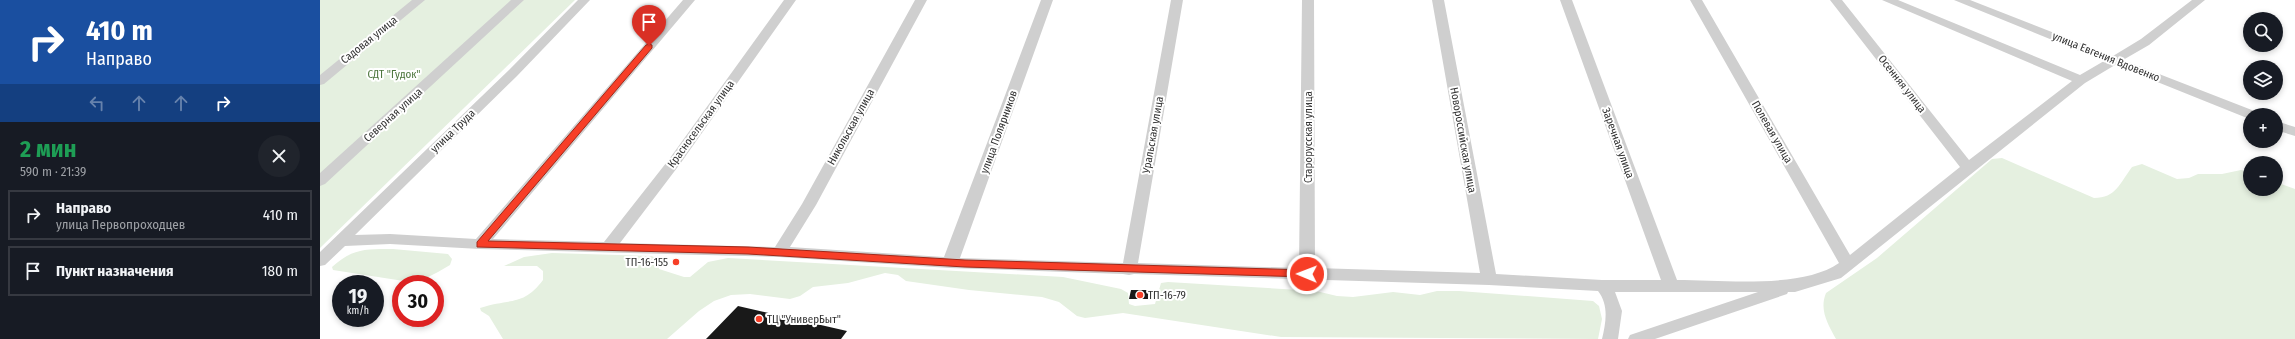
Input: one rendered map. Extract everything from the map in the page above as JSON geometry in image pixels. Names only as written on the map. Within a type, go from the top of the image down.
[{"type":"street","name":"Садовая улица","points":[[320,81],[419,0]]},
{"type":"street","name":"Северная улица","points":[[320,181],[518,0]]},
{"type":"street","name":"улица Труда","points":[[320,261],[508,78],[584,0]]},
{"type":"street","points":[[480,244],[688,0]]},
{"type":"street","name":"Красносельская улица","points":[[609,246],[675,161],[790,0]]},
{"type":"street","name":"Никольская улица","points":[[779,252],[809,205],[921,0]]},
{"type":"street","name":"улица Полярников","points":[[950,263],[1047,0]]},
{"type":"street","name":"Уральская улица","points":[[1128,270],[1177,0]]},
{"type":"street","name":"Старорусская улица","points":[[1307,274],[1308,0]]},
{"type":"street","name":"Новороссийская улица","points":[[1438,0],[1489,279]]},
{"type":"street","name":"Заречная улица","points":[[1566,0],[1671,286]]},
{"type":"street","name":"Полевая улица","points":[[1696,0],[1848,265]]},
{"type":"street","name":"Осенняя улица","points":[[1836,0],[1968,168]]},
{"type":"street","points":[[1888,0],[2081,80]]},
{"type":"street","name":"улица Евгения Вдовенко","points":[[1960,0],[2243,111]]},
{"type":"street","points":[[1636,339],[1829,276],[1848,265],[1968,168],[2081,80],[2145,42],[2199,0]]},
{"type":"street","points":[[2283,128],[2295,132]]},
{"type":"street","points":[[341,241],[390,239],[480,244],[609,246],[779,252],[950,263],[1128,270],[1489,279],[1602,286],[1795,286]]},
{"type":"street","points":[[1602,286],[1610,294],[1614,305],[1615,320],[1610,339]]},
{"type":"green space","name":"СДТ \"Гудок\"","points":[[320,0],[575,0],[320,248]]},
{"type":"green space","points":[[2002,158],[2094,198],[2108,195],[2113,192],[2121,184],[2132,167],[2142,164],[2177,179],[2189,178],[2198,174],[2222,174],[2243,170],[2243,196],[2283,196],[2283,185],[2295,189],[2295,339],[1836,339],[1825,317],[1823,305],[1826,293],[1877,258],[1992,159]]},
{"type":"green space","points":[[375,249],[393,249],[448,254],[452,259],[450,265],[432,275],[392,275],[392,279],[384,278],[384,275],[365,275],[333,270],[332,267],[353,253]]},
{"type":"green space","points":[[552,253],[651,256],[657,258],[659,269],[684,277],[690,277],[708,262],[728,258],[1063,277],[1121,289],[1128,293],[1129,304],[1135,306],[1155,304],[1161,283],[1168,282],[1316,291],[1337,296],[1353,297],[1393,292],[1420,295],[1437,291],[1459,291],[1593,301],[1599,306],[1602,319],[1598,339],[1281,337],[1123,313],[1085,318],[1077,316],[1059,302],[1042,297],[969,290],[906,281],[898,275],[885,273],[848,283],[813,287],[800,296],[790,299],[750,294],[731,295],[714,301],[699,311],[667,339],[503,339],[489,316],[481,311],[480,308],[522,298],[536,289],[543,280],[543,271],[537,266],[504,266],[524,257]]},
{"type":"building","name":"ТП-16-79","points":[[1131,290],[1150,290],[1148,299],[1129,299]]},
{"type":"building","name":"ТЦ \"УниверБыт\"","points":[[738,306],[847,331],[841,339],[706,339]]},
{"type":"place","name":"ТП-16-155","points":[[676,262]]},
{"type":"place","name":"ТП-16-79","points":[[1140,295]]},
{"type":"place","name":"ТЦ \"УниверБыт\"","points":[[759,319]]},
{"type":"route","points":[[649,46],[480,244],[609,246],[779,252],[965,264],[1128,270],[1307,274]]}]
